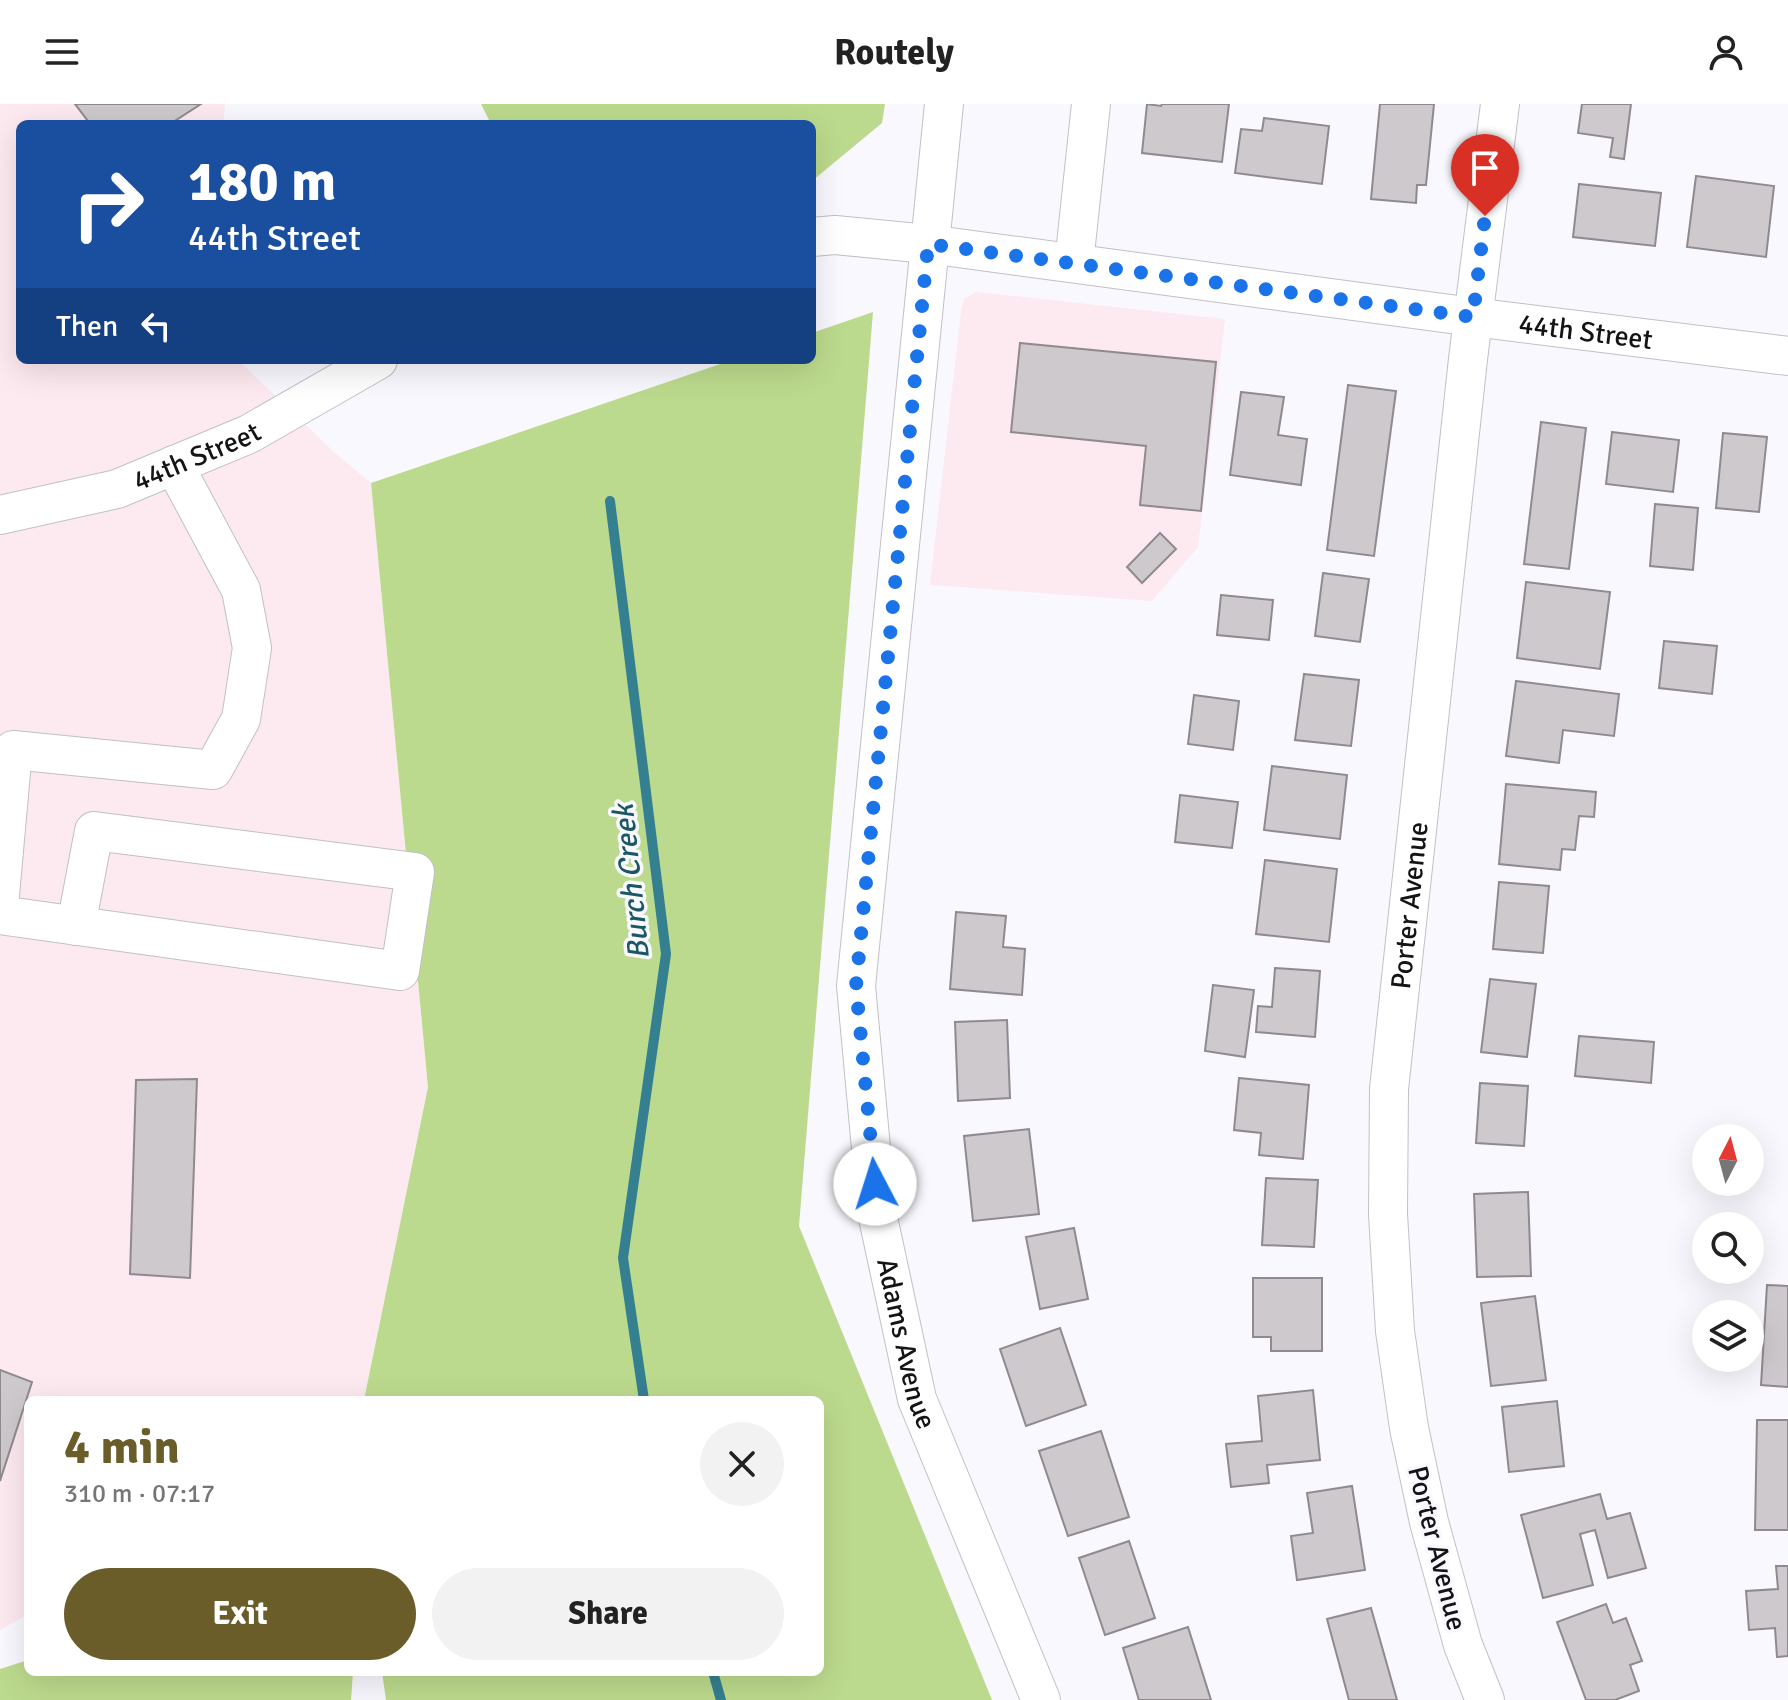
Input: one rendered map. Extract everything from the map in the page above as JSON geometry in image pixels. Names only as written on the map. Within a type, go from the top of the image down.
[{"type":"street","name":"Adams Avenue","points":[[944,104],[856,986],[877,1213],[917,1399],[1041,1700]]},
{"type":"street","points":[[1074,263],[1091,104]]},
{"type":"street","name":"Porter Avenue","points":[[1485,1700],[1463,1645],[1429,1522],[1409,1428],[1395,1331],[1388,1214],[1389,1089],[1473,317],[1500,104]]},
{"type":"street","name":"44th Street","points":[[816,237],[835,235],[928,244],[1788,356]]},
{"type":"street","name":"44th Street","points":[[0,515],[117,489],[249,434],[371,364]]},
{"type":"street","points":[[0,895],[13,750],[213,770],[241,719],[252,648],[241,590],[174,465]]},
{"type":"street","points":[[0,915],[76,926],[400,971],[415,872],[94,831],[76,926]]},
{"type":"shaded area","points":[[0,104],[225,104],[223,120],[16,120],[16,364],[242,364],[371,483],[428,1087],[365,1396],[24,1396],[24,1616],[0,1630]]},
{"type":"shaded area","points":[[976,292],[1225,319],[1198,547],[1152,601],[930,585],[961,311],[964,299]]},
{"type":"green space","points":[[481,104],[885,104],[882,123],[816,178],[816,120],[489,120]]},
{"type":"green space","points":[[873,312],[799,1226],[992,1700],[386,1700],[383,1676],[824,1676],[824,1396],[365,1396],[428,1087],[371,483],[720,364],[816,364],[816,332]]},
{"type":"green space","points":[[24,1661],[24,1676],[353,1676],[351,1700],[0,1700],[0,1669]]},
{"type":"building","points":[[75,104],[201,104],[176,120],[87,120]]},
{"type":"building","points":[[1147,104],[1229,104],[1222,162],[1142,153]]},
{"type":"building","points":[[1380,104],[1434,104],[1426,185],[1417,185],[1416,203],[1371,199]]},
{"type":"building","points":[[1582,104],[1631,104],[1624,159],[1610,157],[1613,138],[1578,133]]},
{"type":"building","points":[[1264,118],[1329,126],[1322,184],[1235,173],[1241,129],[1262,131]]},
{"type":"building","points":[[1696,176],[1774,186],[1766,257],[1687,247]]},
{"type":"building","points":[[1579,184],[1661,193],[1655,246],[1573,237]]},
{"type":"building","points":[[1020,343],[1216,362],[1201,511],[1140,505],[1146,446],[1011,432]]},
{"type":"building","points":[[1348,385],[1396,391],[1374,556],[1327,550]]},
{"type":"building","points":[[1241,392],[1284,397],[1278,435],[1307,439],[1301,485],[1230,475]]},
{"type":"building","points":[[1541,422],[1586,428],[1569,569],[1524,564]]},
{"type":"building","points":[[1612,432],[1679,440],[1673,492],[1606,484]]},
{"type":"building","points":[[1723,433],[1767,437],[1759,512],[1716,508]]},
{"type":"building","points":[[1655,504],[1698,508],[1693,570],[1650,566]]},
{"type":"building","points":[[1160,533],[1176,549],[1142,583],[1127,567]]},
{"type":"building","points":[[1323,573],[1369,579],[1360,642],[1315,636]]},
{"type":"building","points":[[1526,582],[1610,592],[1600,669],[1517,658]]},
{"type":"building","points":[[1221,595],[1273,600],[1269,640],[1217,635]]},
{"type":"building","points":[[1664,641],[1717,646],[1712,694],[1659,688]]},
{"type":"building","points":[[1304,674],[1359,680],[1351,746],[1295,740]]},
{"type":"building","points":[[1516,681],[1619,694],[1614,736],[1563,730],[1559,763],[1506,756]]},
{"type":"building","points":[[1194,695],[1239,701],[1233,750],[1188,744]]},
{"type":"building","points":[[1272,766],[1347,775],[1340,839],[1264,830]]},
{"type":"building","points":[[1506,784],[1596,792],[1594,817],[1579,816],[1575,850],[1562,849],[1560,870],[1499,864]]},
{"type":"building","points":[[1180,795],[1238,802],[1232,848],[1175,842]]},
{"type":"building","points":[[1265,860],[1337,869],[1329,942],[1256,934]]},
{"type":"building","points":[[1499,882],[1549,886],[1543,953],[1493,949]]},
{"type":"building","points":[[956,912],[1006,916],[1003,947],[1025,949],[1022,995],[950,989]]},
{"type":"building","points":[[1275,968],[1320,971],[1315,1037],[1256,1032],[1258,1006],[1272,1007]]},
{"type":"building","points":[[1490,979],[1536,984],[1527,1057],[1481,1052]]},
{"type":"building","points":[[1213,985],[1254,990],[1245,1057],[1205,1051]]},
{"type":"building","points":[[1007,1020],[1010,1098],[958,1101],[955,1022]]},
{"type":"building","points":[[1579,1036],[1654,1042],[1651,1083],[1575,1076]]},
{"type":"building","points":[[1239,1078],[1309,1085],[1303,1159],[1259,1155],[1261,1133],[1234,1130]]},
{"type":"building","points":[[197,1079],[190,1278],[130,1274],[136,1080]]},
{"type":"building","points":[[1480,1083],[1528,1086],[1524,1146],[1476,1143]]},
{"type":"building","points":[[1029,1129],[1039,1214],[973,1221],[964,1136]]},
{"type":"building","points":[[1266,1178],[1318,1180],[1314,1247],[1262,1245]]},
{"type":"building","points":[[1528,1192],[1531,1276],[1477,1277],[1474,1194]]},
{"type":"building","points":[[1074,1228],[1088,1299],[1040,1309],[1026,1237]]},
{"type":"building","points":[[1253,1278],[1322,1278],[1322,1351],[1271,1351],[1271,1337],[1253,1337]]},
{"type":"building","points":[[1767,1285],[1788,1286],[1788,1387],[1761,1385]]},
{"type":"building","points":[[1535,1296],[1546,1380],[1491,1386],[1481,1303]]},
{"type":"building","points":[[1060,1328],[1086,1405],[1026,1426],[1000,1349]]},
{"type":"building","points":[[0,1370],[32,1382],[27,1396],[24,1396],[24,1407],[0,1481]]},
{"type":"building","points":[[1313,1390],[1320,1460],[1267,1465],[1269,1483],[1231,1487],[1226,1444],[1262,1441],[1258,1396]]},
{"type":"building","points":[[1557,1401],[1564,1466],[1509,1472],[1502,1407]]},
{"type":"building","points":[[1757,1420],[1788,1420],[1788,1530],[1755,1530]]},
{"type":"building","points":[[1101,1431],[1129,1517],[1068,1536],[1039,1451]]},
{"type":"building","points":[[1352,1486],[1365,1570],[1297,1580],[1291,1536],[1313,1533],[1307,1493]]},
{"type":"building","points":[[1600,1494],[1607,1519],[1630,1513],[1646,1568],[1608,1578],[1595,1530],[1580,1534],[1593,1585],[1543,1598],[1521,1515]]},
{"type":"building","points":[[1129,1541],[1155,1618],[1105,1635],[1079,1558]]},
{"type":"building","points":[[1776,1566],[1788,1566],[1788,1656],[1777,1657],[1775,1628],[1749,1630],[1746,1591],[1778,1589]]},
{"type":"building","points":[[1606,1604],[1613,1623],[1626,1618],[1642,1661],[1630,1665],[1639,1691],[1615,1700],[1586,1700],[1557,1622]]},
{"type":"building","points":[[1371,1608],[1397,1700],[1349,1700],[1327,1619]]},
{"type":"building","points":[[1188,1627],[1211,1700],[1139,1700],[1123,1648]]},
{"type":"waterway","name":"Burch Creek","points":[[610,501],[666,954],[623,1258],[643,1396]]},
{"type":"waterway","name":"Burch Creek","points":[[714,1676],[721,1700]]},
{"type":"route","points":[[875,1184],[856,986],[928,244],[1473,317],[1485,216]]}]
